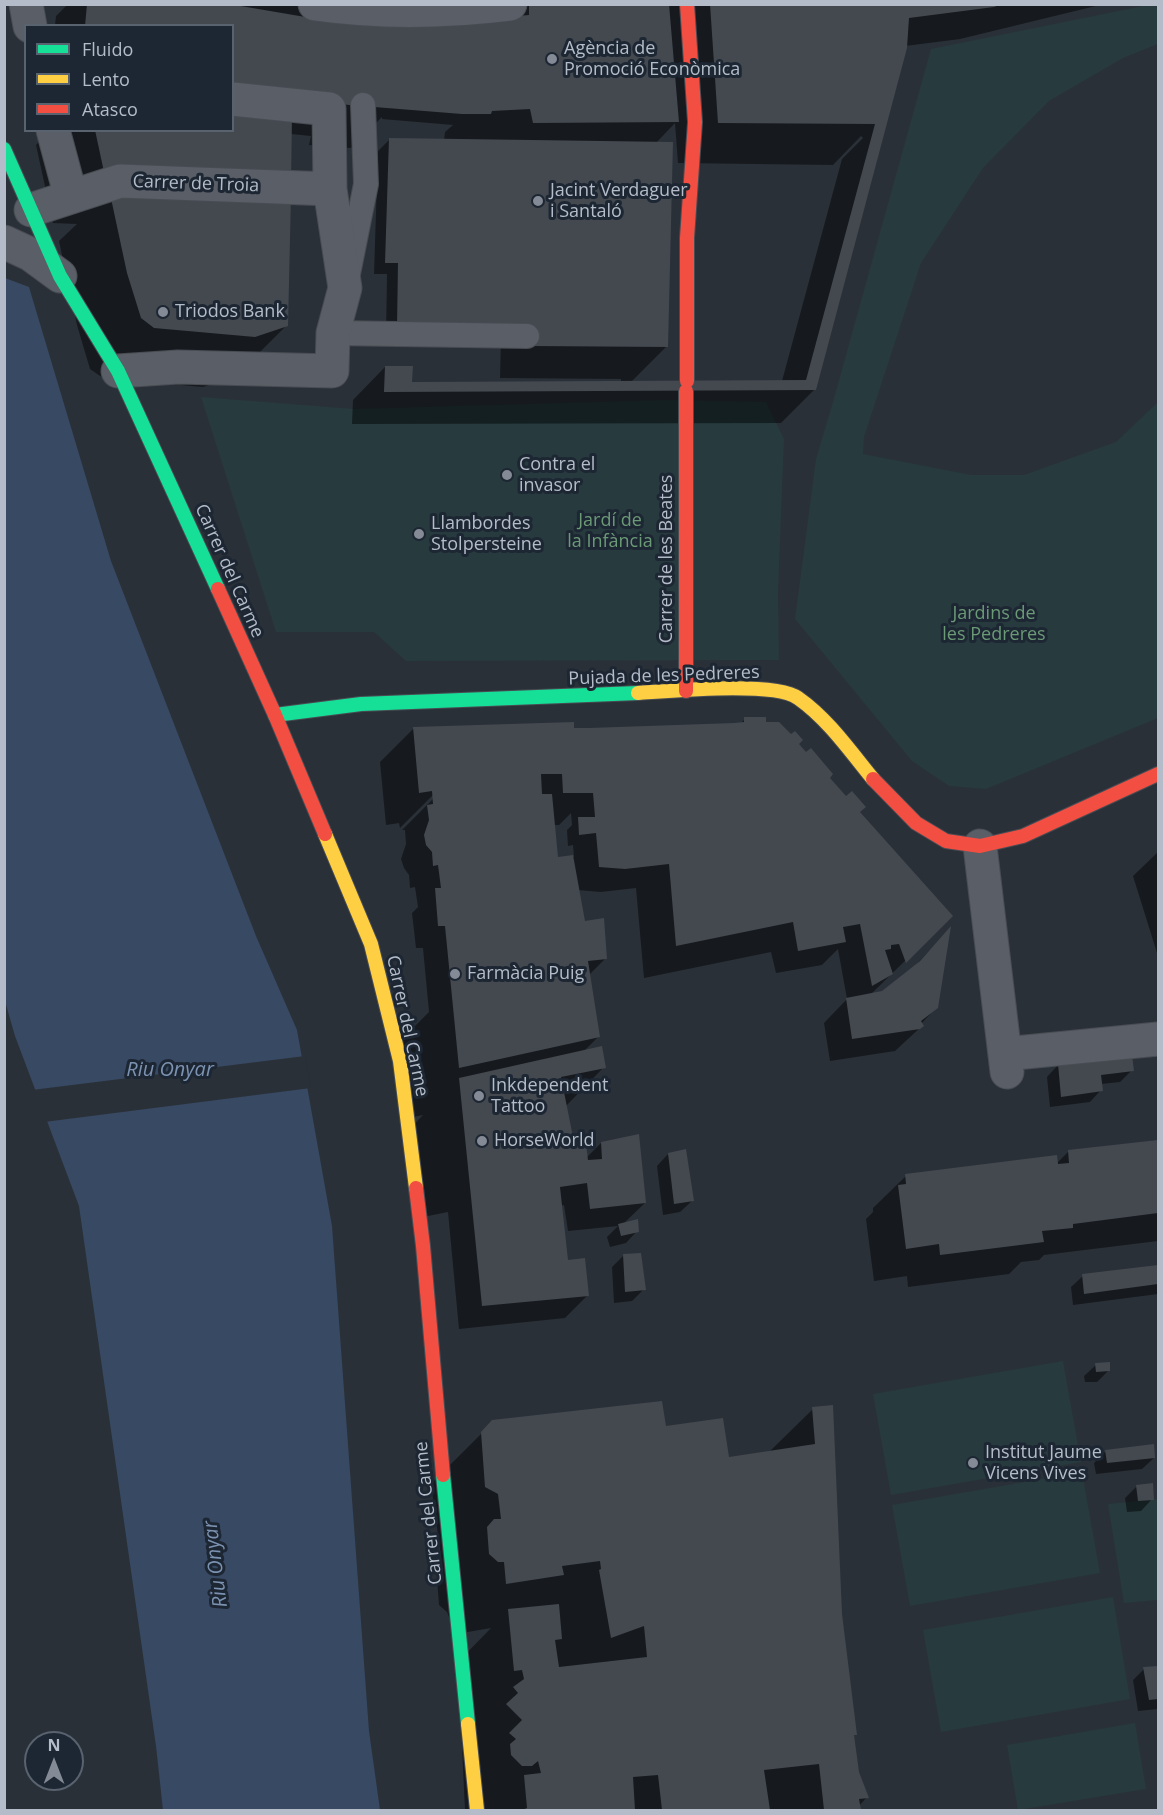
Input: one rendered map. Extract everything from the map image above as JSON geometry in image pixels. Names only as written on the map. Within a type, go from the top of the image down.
[{"type":"street","points":[[26,4],[30,24]]},
{"type":"street","points":[[315,4],[353,10],[456,10],[510,4]]},
{"type":"street","name":"Carrer de les Beates","points":[[686,691],[687,238],[695,122],[687,4]]},
{"type":"street","points":[[118,371],[178,367],[333,371],[333,333],[345,288],[330,189],[329,109],[234,99]]},
{"type":"street","points":[[54,132],[71,197]]},
{"type":"street","name":"Carrer del Carme","points":[[4,149],[60,276],[118,371],[275,715],[371,944],[400,1061],[423,1246],[436,1408],[477,1810]]},
{"type":"street","name":"Carrer de Troia","points":[[31,210],[120,182],[330,189]]},
{"type":"street","points":[[4,242],[30,254],[60,276]]},
{"type":"street","name":"Pujada de les Pedreres","points":[[275,715],[361,704],[755,688],[796,696],[826,723],[885,794],[916,823],[946,841],[980,846],[1023,836],[1158,774]]},
{"type":"street","points":[[980,846],[1006,1063],[1158,1039]]},
{"type":"lane","points":[[345,288],[366,184],[363,105]]},
{"type":"lane","points":[[333,333],[527,336]]},
{"type":"green space","name":"Jardins de les Pedreres","points":[[1148,5],[1158,5],[1158,44],[1123,58],[1049,101],[983,168],[921,263],[864,437],[863,454],[971,475],[1024,475],[1116,442],[1158,402],[1158,718],[986,789],[949,786],[912,761],[795,619],[816,459],[931,49]]},
{"type":"green space","name":"Jardí de la Infància","points":[[201,397],[354,409],[666,400],[766,402],[784,439],[778,592],[779,660],[406,661],[374,632],[276,632]]},
{"type":"green space","points":[[1063,1361],[1081,1462],[891,1495],[873,1394]]},
{"type":"green space","points":[[1082,1472],[1100,1573],[910,1606],[892,1505]]},
{"type":"green space","points":[[1158,1499],[1158,1600],[1124,1603],[1108,1504]]},
{"type":"green space","points":[[1113,1597],[1130,1699],[941,1732],[923,1630]]},
{"type":"green space","points":[[1135,1723],[1146,1789],[1018,1810],[1007,1745]]},
{"type":"water","name":"Riu Onyar","points":[[5,278],[29,287],[111,561],[256,936],[297,1030],[332,1226],[369,1731],[380,1810],[163,1810],[156,1746],[79,1206],[15,1036],[5,1001]]},
{"type":"pier","points":[[305,1056],[311,1088],[44,1122],[32,1090]]},
{"type":"building","points":[[87,4],[229,4],[317,19],[469,20],[529,15],[529,4],[669,4],[679,122],[533,123],[530,109],[492,111],[491,114],[462,114],[349,105],[234,90],[234,24],[85,24]]},
{"type":"building","points":[[710,4],[1002,4],[909,18],[907,48],[816,390],[384,392],[385,366],[413,366],[412,382],[806,380],[875,124],[718,123]]},
{"type":"building","points":[[234,108],[292,115],[291,181],[104,172],[95,132],[234,132]]},
{"type":"building","name":"Jacint Verdaguer i Santaló","points":[[389,138],[673,142],[668,347],[532,346],[397,326],[398,263],[385,263]]},
{"type":"building","points":[[109,189],[291,195],[288,326],[255,337],[154,328],[141,318],[127,273]]},
{"type":"building","points":[[744,717],[766,717],[766,722],[779,722],[791,734],[795,731],[803,740],[799,744],[806,752],[811,748],[833,774],[830,778],[846,796],[852,791],[866,807],[860,812],[953,916],[906,963],[899,944],[891,945],[891,949],[885,950],[893,974],[872,986],[860,924],[843,927],[846,942],[798,951],[793,922],[676,946],[669,864],[625,869],[599,867],[596,833],[579,835],[578,817],[595,817],[593,793],[563,793],[562,774],[541,774],[542,794],[552,794],[558,857],[573,855],[585,921],[604,918],[607,959],[588,961],[600,1037],[459,1068],[445,926],[438,926],[435,888],[441,888],[438,865],[433,866],[432,852],[426,845],[424,835],[429,820],[427,805],[433,804],[432,791],[419,793],[413,727],[574,722],[574,728],[589,728],[734,723],[744,722]]},
{"type":"building","points":[[951,926],[938,1008],[921,1021],[924,1026],[920,1029],[852,1039],[846,998],[882,991],[920,961]]},
{"type":"building","points":[[602,1046],[606,1068],[561,1077],[575,1147],[586,1144],[588,1160],[602,1159],[601,1142],[639,1134],[646,1203],[590,1209],[587,1183],[560,1187],[568,1260],[585,1258],[589,1296],[482,1306],[459,1078]]},
{"type":"building","points":[[1132,1055],[1134,1071],[1101,1075],[1103,1091],[1061,1097],[1058,1064]]},
{"type":"building","points":[[1158,1140],[1158,1213],[1073,1224],[1073,1228],[1042,1231],[1044,1242],[940,1255],[939,1244],[906,1249],[898,1185],[906,1184],[905,1174],[1057,1155],[1058,1164],[1069,1163],[1068,1150]]},
{"type":"building","points":[[686,1149],[694,1201],[674,1204],[668,1153]]},
{"type":"building","points":[[638,1219],[639,1232],[621,1236],[618,1224]]},
{"type":"building","points":[[641,1253],[646,1290],[625,1292],[623,1254]]},
{"type":"building","points":[[1158,1265],[1158,1284],[1084,1294],[1082,1274]]},
{"type":"building","points":[[1110,1362],[1110,1371],[1096,1372],[1095,1363]]},
{"type":"building","points":[[662,1401],[666,1426],[723,1418],[729,1457],[815,1444],[812,1407],[833,1405],[842,1614],[857,1735],[854,1735],[859,1772],[869,1798],[859,1799],[861,1810],[824,1810],[819,1764],[764,1770],[770,1810],[662,1810],[658,1775],[633,1777],[635,1810],[522,1810],[527,1808],[524,1775],[541,1773],[538,1761],[532,1766],[522,1766],[511,1755],[510,1744],[516,1739],[509,1733],[522,1720],[506,1704],[518,1693],[513,1687],[524,1679],[522,1670],[514,1671],[508,1609],[559,1604],[562,1639],[555,1640],[559,1667],[647,1657],[644,1626],[611,1638],[599,1570],[601,1569],[600,1561],[562,1566],[564,1575],[506,1584],[504,1562],[498,1562],[489,1554],[487,1527],[494,1519],[501,1519],[498,1494],[485,1487],[481,1432],[492,1420]]},
{"type":"building","points":[[1154,1444],[1155,1458],[1107,1463],[1105,1450]]},
{"type":"building","points":[[1153,1483],[1154,1500],[1138,1501],[1136,1485]]},
{"type":"building","points":[[1158,1666],[1158,1699],[1149,1700],[1143,1667]]},
{"type":"traffic: fast","points":[[4,149],[60,276],[118,371],[218,589]]},
{"type":"traffic: fast","points":[[275,715],[361,704],[638,693]]},
{"type":"traffic: fast","points":[[443,1475],[468,1724]]},
{"type":"traffic: slow","points":[[638,693],[721,688],[746,688],[786,693],[809,706],[838,736],[873,779]]},
{"type":"traffic: slow","points":[[325,834],[371,944],[400,1061],[416,1188]]},
{"type":"traffic: slow","points":[[468,1724],[477,1810]]},
{"type":"traffic: jam","points":[[687,4],[695,122],[687,238],[687,381]]},
{"type":"traffic: jam","points":[[686,391],[686,691]]},
{"type":"traffic: jam","points":[[218,589],[275,715],[325,834]]},
{"type":"traffic: jam","points":[[873,779],[916,823],[946,841],[980,846],[1023,836],[1158,774]]},
{"type":"traffic: jam","points":[[416,1188],[443,1475]]},
{"type":"place","name":"Agència de Promoció Econòmica","points":[[552,59]]},
{"type":"place","name":"Jacint Verdaguer i Santaló","points":[[538,201]]},
{"type":"place","name":"Triodos Bank","points":[[163,312]]},
{"type":"place","name":"Contra el invasor","points":[[507,475]]},
{"type":"place","name":"Llambordes Stolpersteine","points":[[419,534]]},
{"type":"place","name":"Farmàcia Puig","points":[[455,974]]},
{"type":"place","name":"Inkdependent Tattoo","points":[[479,1096]]},
{"type":"place","name":"HorseWorld","points":[[482,1141]]},
{"type":"place","name":"Institut Jaume Vicens Vives","points":[[973,1463]]}]
